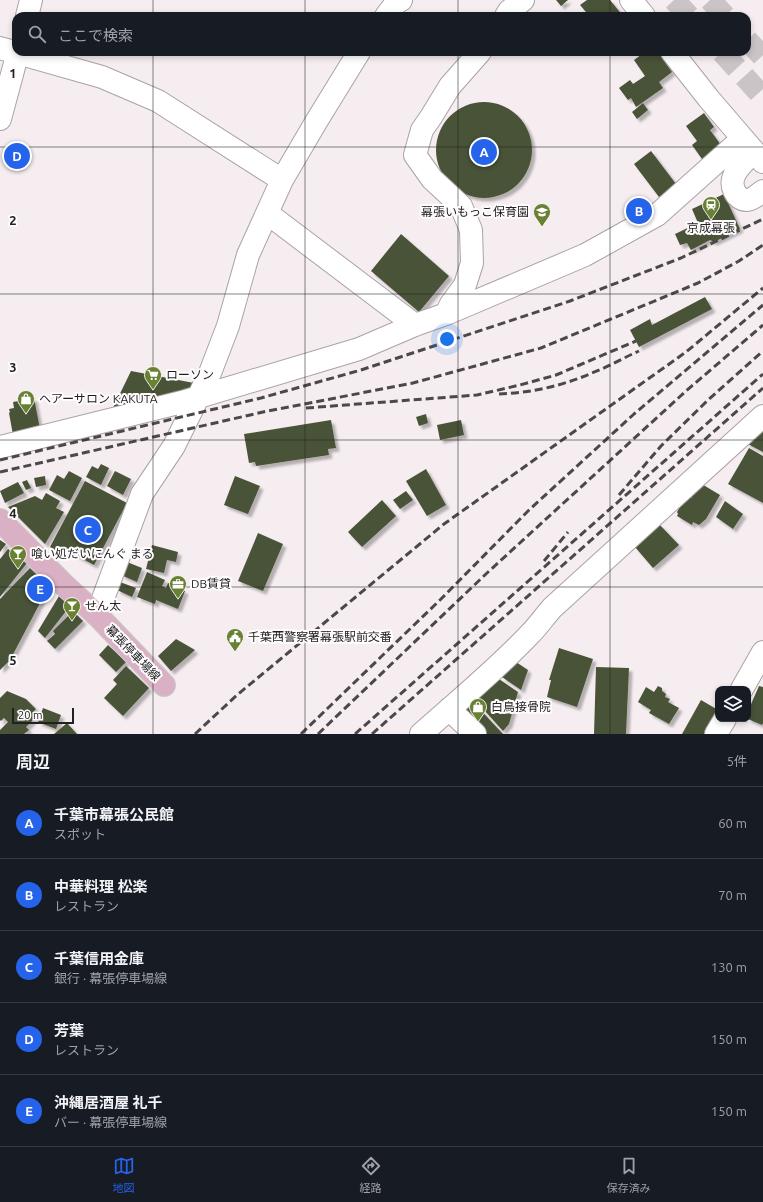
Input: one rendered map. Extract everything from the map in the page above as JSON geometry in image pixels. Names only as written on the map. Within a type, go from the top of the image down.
[{"type":"main road","name":"幕張停車場線","points":[[0,520],[63,584],[97,615],[164,685]]},
{"type":"street","points":[[28,12],[31,0]]},
{"type":"street","points":[[389,12],[396,3],[401,0]]},
{"type":"street","points":[[631,0],[641,12]]},
{"type":"street","points":[[0,119],[12,51]]},
{"type":"street","points":[[29,56],[102,77],[158,101],[282,180]]},
{"type":"street","points":[[97,615],[142,494],[174,446],[210,373],[228,326],[248,255],[282,180],[357,56]]},
{"type":"street","points":[[446,314],[451,304],[465,285],[472,263],[471,230],[462,206],[432,179],[415,155],[422,130],[450,86],[476,56]]},
{"type":"street","points":[[675,56],[753,151]]},
{"type":"street","points":[[0,447],[182,402],[359,350],[585,255],[657,215],[753,151]]},
{"type":"street","points":[[753,151],[736,172],[732,181],[733,189],[736,195],[743,200],[753,198],[763,191]]},
{"type":"street","points":[[268,213],[415,326]]},
{"type":"street","points":[[421,734],[531,633],[552,608],[763,416]]},
{"type":"street","points":[[744,686],[763,652]]},
{"type":"street","points":[[449,709],[475,734]]},
{"type":"street","points":[[716,734],[723,722]]},
{"type":"building","points":[[556,0],[568,0],[561,6]]},
{"type":"building","points":[[587,0],[610,0],[620,12],[586,12],[580,5]]},
{"type":"building","points":[[640,56],[661,56],[672,72],[659,82],[663,88],[636,107],[631,98],[628,100],[619,88],[630,80],[633,84],[645,76],[634,60]]},
{"type":"building","points":[[484,102],[503,105],[518,116],[529,131],[532,150],[529,169],[518,184],[503,195],[484,198],[465,195],[450,184],[439,169],[436,150],[439,131],[450,116],[465,105]]},
{"type":"building","points":[[643,103],[648,110],[637,119],[632,112]]},
{"type":"building","points":[[704,113],[714,127],[710,130],[721,145],[702,159],[692,145],[697,141],[686,126]]},
{"type":"building","points":[[651,151],[676,184],[659,197],[634,164]]},
{"type":"building","points":[[724,194],[740,229],[714,242],[710,240],[691,250],[687,243],[680,245],[675,234],[698,223],[692,209]]},
{"type":"building","points":[[401,234],[449,276],[419,312],[371,271]]},
{"type":"building","points":[[705,297],[712,309],[639,347],[630,330],[650,319],[652,325]]},
{"type":"building","points":[[131,371],[194,383],[193,394],[112,410]]},
{"type":"building","points":[[34,398],[40,429],[13,435],[9,409],[14,408],[13,402]]},
{"type":"building","points":[[426,414],[428,423],[419,426],[416,417]]},
{"type":"building","points":[[331,420],[336,448],[328,449],[329,455],[256,466],[255,462],[249,463],[244,434]]},
{"type":"building","points":[[461,420],[464,435],[440,440],[437,425]]},
{"type":"building","points":[[763,427],[763,452],[746,443]]},
{"type":"building","points":[[749,448],[763,456],[763,503],[728,484]]},
{"type":"building","points":[[101,464],[109,468],[101,485],[86,477],[92,466],[98,469]]},
{"type":"building","points":[[426,469],[446,505],[427,516],[406,481]]},
{"type":"building","points":[[69,471],[82,478],[70,501],[49,490],[57,475],[64,479]]},
{"type":"building","points":[[115,471],[131,479],[123,495],[107,486]]},
{"type":"building","points":[[45,476],[46,485],[36,487],[34,478]]},
{"type":"building","points":[[235,476],[260,486],[248,514],[224,505]]},
{"type":"building","points":[[27,480],[31,488],[26,490],[22,482]]},
{"type":"building","points":[[85,481],[127,503],[94,565],[62,548],[59,552],[50,547]]},
{"type":"building","points":[[18,482],[24,493],[5,503],[0,491]]},
{"type":"building","points":[[700,483],[720,495],[706,519],[699,525],[693,522],[692,525],[677,516],[677,512],[686,496],[691,498]]},
{"type":"building","points":[[406,491],[413,500],[400,509],[393,500]]},
{"type":"building","points":[[46,493],[60,501],[56,508],[64,512],[45,544],[8,507],[35,496],[42,500]]},
{"type":"building","points":[[382,500],[396,516],[362,547],[348,532]]},
{"type":"building","points":[[725,501],[743,514],[733,529],[716,517]]},
{"type":"building","points":[[660,525],[679,545],[653,568],[635,547]]},
{"type":"building","points":[[258,533],[283,544],[263,591],[238,581]]},
{"type":"building","points":[[0,540],[6,544],[0,552]]},
{"type":"building","points":[[152,545],[178,552],[176,562],[167,560],[164,573],[146,569]]},
{"type":"building","points":[[8,549],[27,563],[0,597],[0,559]]},
{"type":"building","points":[[127,562],[142,568],[137,582],[121,575]]},
{"type":"building","points":[[30,568],[49,586],[10,660],[0,670],[0,599]]},
{"type":"building","points":[[147,572],[165,580],[162,586],[166,588],[168,583],[185,591],[178,609],[156,600],[155,604],[137,597]]},
{"type":"building","points":[[120,582],[136,588],[132,597],[117,590]]},
{"type":"building","points":[[59,596],[70,606],[45,638],[38,631]]},
{"type":"building","points":[[73,611],[83,621],[55,649],[47,641],[55,634],[53,631]]},
{"type":"building","points":[[176,639],[195,650],[171,671],[158,656]]},
{"type":"building","points":[[108,645],[126,662],[116,672],[99,655]]},
{"type":"building","points":[[559,648],[593,659],[577,707],[547,697],[551,680],[549,680]]},
{"type":"building","points":[[516,662],[528,670],[521,690],[502,677]]},
{"type":"building","points":[[126,666],[149,688],[123,716],[104,698],[117,684],[113,680]]},
{"type":"building","points":[[596,667],[629,668],[626,734],[594,734]]},
{"type":"building","points":[[499,679],[518,692],[509,724],[503,731],[476,701]]},
{"type":"building","points":[[658,686],[662,688],[662,691],[666,694],[665,697],[670,699],[668,702],[679,708],[669,724],[649,713],[651,710],[638,702],[646,687],[654,692]]},
{"type":"building","points":[[759,686],[763,687],[762,725],[751,720],[751,704]]},
{"type":"building","points":[[7,691],[26,699],[36,709],[33,712],[37,716],[26,727],[29,730],[24,734],[0,734],[0,730],[8,722],[4,718],[1,721],[0,720],[0,698]]},
{"type":"building","points":[[701,700],[715,708],[715,717],[705,734],[682,734]]},
{"type":"building","points":[[474,703],[503,734],[483,734],[463,713]]},
{"type":"building","points":[[43,708],[61,715],[56,729],[38,722]]},
{"type":"building","points":[[67,723],[77,734],[54,734]]},
{"type":"tunnel","points":[[674,0],[685,12]]},
{"type":"tunnel","points":[[710,0],[721,12]]},
{"type":"tunnel","points":[[751,44],[763,57]]},
{"type":"tunnel","points":[[726,56],[763,97]]},
{"type":"railway","points":[[0,460],[261,398],[361,370],[570,301],[681,258],[763,219]]},
{"type":"railway","points":[[0,472],[263,412],[413,383],[541,348],[698,283],[739,261],[763,245]]},
{"type":"railway","points":[[195,734],[237,695],[444,524],[686,352],[763,288]]},
{"type":"railway","points":[[301,734],[441,599],[529,510],[634,414],[763,305]]},
{"type":"railway","points":[[318,734],[487,573],[686,391],[763,325]]},
{"type":"railway","points":[[306,408],[477,395],[556,375],[636,341]]},
{"type":"railway","points":[[499,394],[534,390],[569,382],[598,371],[639,351]]},
{"type":"railway","points":[[619,495],[661,446],[708,400],[763,351]]},
{"type":"railway","points":[[355,734],[763,374]]},
{"type":"railway","points":[[372,734],[763,388]]},
{"type":"railway","points":[[544,561],[568,532]]},
{"type":"place","name":"千葉市幕張公民館","points":[[484,152]]},
{"type":"place","name":"芳葉","points":[[17,156]]},
{"type":"place","name":"中華料理 松楽","points":[[639,211]]},
{"type":"place","name":"京成幕張","points":[[711,220]]},
{"type":"place","name":"幕張いもっこ保育園","points":[[542,227]]},
{"type":"place","name":"ローソン","points":[[153,390]]},
{"type":"place","name":"ヘアーサロン KAKUTA","points":[[26,414]]},
{"type":"place","name":"千葉信用金庫","points":[[88,530]]},
{"type":"place","name":"喰い処だいにんぐ まる","points":[[18,569]]},
{"type":"place","name":"沖縄居酒屋 礼千","points":[[40,589]]},
{"type":"place","name":"DB賃貸","points":[[178,599]]},
{"type":"place","name":"せん太","points":[[72,621]]},
{"type":"place","name":"千葉西警察署幕張駅前交番","points":[[235,652]]},
{"type":"place","name":"白鳥接骨院","points":[[478,722]]}]
